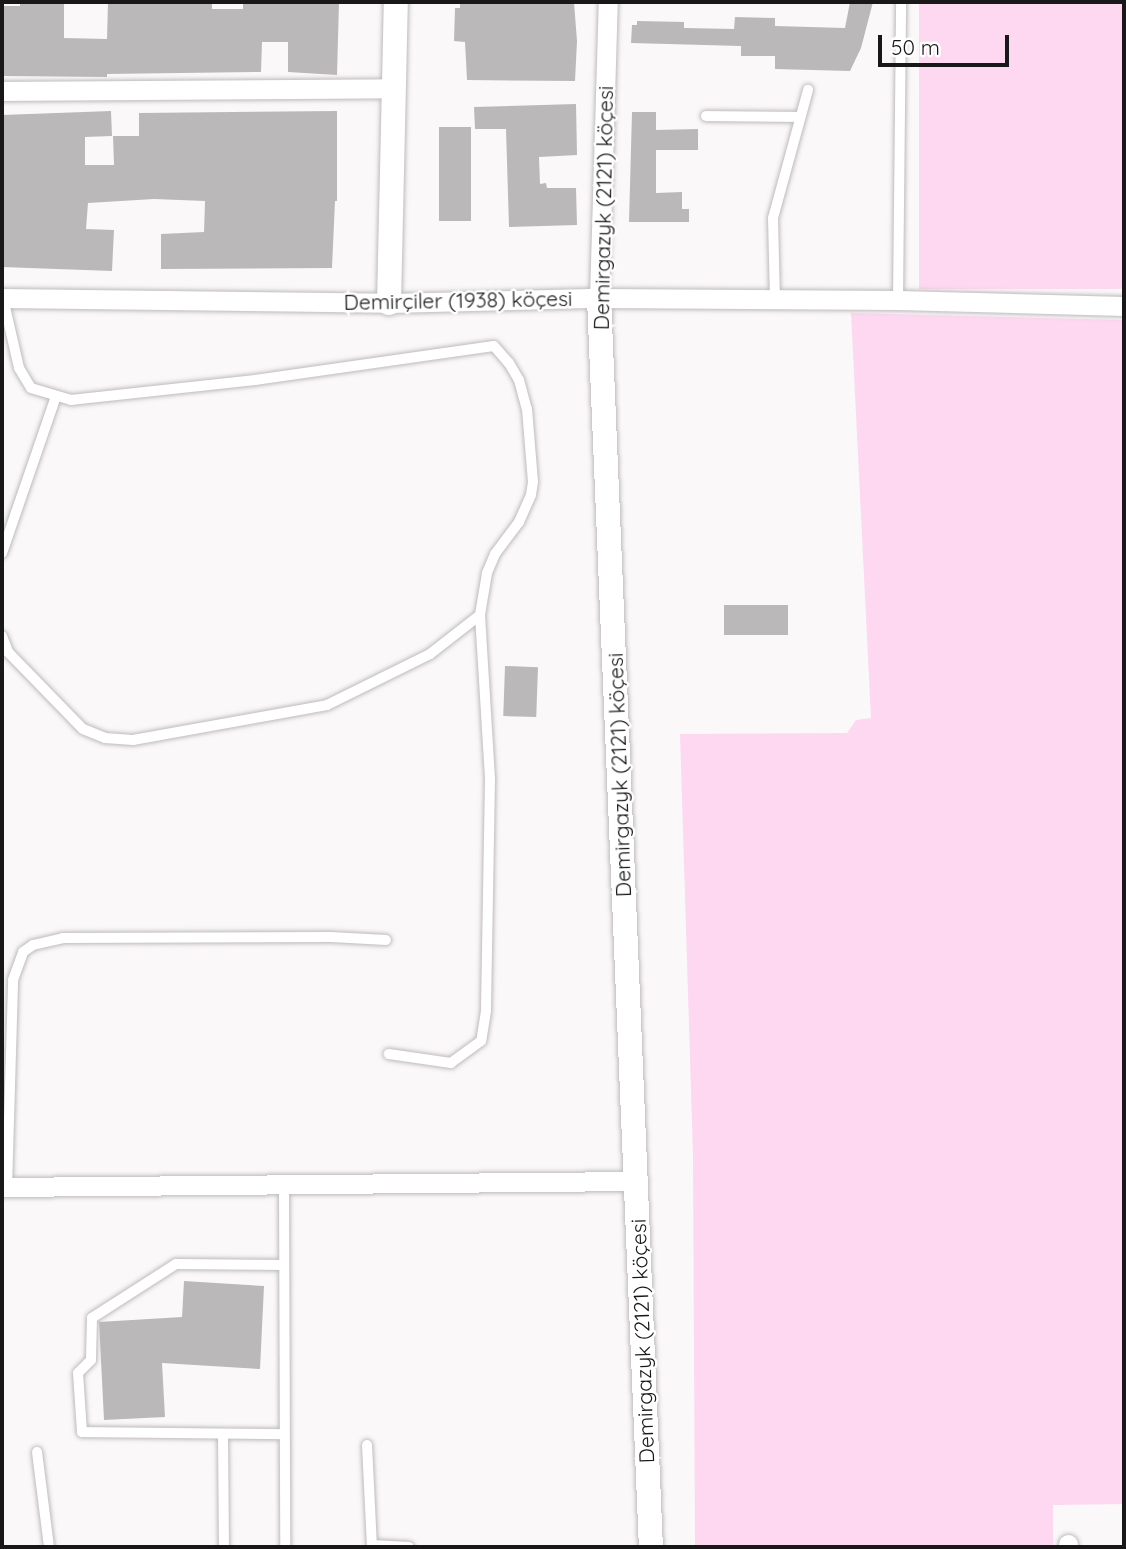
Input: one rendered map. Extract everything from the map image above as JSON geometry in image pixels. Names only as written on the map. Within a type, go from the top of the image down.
[{"type":"street","points":[[389,303],[396,2]]},
{"type":"street","name":"Demirgazyk (2121) köçesi","points":[[608,2],[599,298],[651,1547]]},
{"type":"street","points":[[2,91],[394,88]]},
{"type":"street","name":"Demirçiler (1938) köçesi","points":[[2,298],[389,303],[599,298],[898,300],[1124,306]]},
{"type":"street","points":[[4,1187],[636,1181]]},
{"type":"lane","points":[[898,300],[901,2]]},
{"type":"lane","points":[[775,301],[774,218],[808,90]]},
{"type":"lane","points":[[706,116],[799,117]]},
{"type":"lane","points":[[2,298],[19,368],[31,388],[71,400],[256,380],[494,346],[519,380],[527,410],[533,482],[519,522],[495,554],[487,573],[480,615],[490,779],[486,1011],[481,1041],[451,1063],[389,1054]]},
{"type":"lane","points":[[2,553],[56,396]]},
{"type":"lane","points":[[2,636],[8,653],[83,729],[105,738],[133,740],[327,705],[430,654],[480,615]]},
{"type":"lane","points":[[4,1187],[13,981],[23,952],[33,945],[63,938],[331,937],[386,940]]},
{"type":"lane","points":[[284,1184],[285,1547]]},
{"type":"lane","points":[[284,1265],[176,1264],[92,1318],[91,1360],[78,1373],[82,1432],[284,1434]]},
{"type":"lane","points":[[223,1434],[224,1547]]},
{"type":"lane","points":[[367,1445],[372,1546],[410,1547]]},
{"type":"lane","points":[[37,1452],[49,1547]]},
{"type":"shaded area","points":[[919,2],[1124,2],[1124,289],[919,289]]},
{"type":"shaded area","points":[[851,313],[1124,320],[1124,1504],[1053,1505],[1053,1547],[695,1547],[693,1155],[680,734],[847,733],[856,720],[871,718]]},
{"type":"building","points":[[20,2],[64,2],[64,38],[107,39],[108,2],[212,2],[212,9],[243,9],[243,2],[339,2],[337,75],[288,72],[288,42],[262,42],[261,72],[107,74],[107,77],[2,76],[2,6],[20,6]]},
{"type":"building","points":[[460,2],[574,2],[577,41],[575,81],[467,80],[465,42],[454,41],[455,8],[460,8]]},
{"type":"building","points":[[850,2],[873,2],[861,48],[850,71],[775,69],[775,56],[741,56],[741,46],[631,43],[632,25],[637,25],[637,21],[684,22],[684,28],[734,29],[735,17],[775,18],[775,26],[845,28]]},
{"type":"building","points":[[576,104],[577,155],[539,157],[540,184],[546,183],[547,188],[576,188],[577,225],[509,227],[506,129],[475,129],[474,107]]},
{"type":"building","points":[[111,111],[112,136],[85,137],[85,165],[114,165],[113,136],[139,136],[139,113],[337,111],[337,201],[332,268],[161,269],[161,234],[204,232],[205,201],[154,199],[88,203],[86,229],[114,230],[112,271],[2,267],[2,115]]},
{"type":"building","points":[[632,112],[656,112],[656,130],[698,129],[698,150],[656,150],[656,193],[682,192],[682,209],[689,209],[689,222],[629,222]]},
{"type":"building","points":[[439,127],[471,127],[471,221],[439,221]]},
{"type":"building","points":[[724,605],[788,605],[788,635],[724,635]]},
{"type":"building","points":[[505,666],[538,667],[536,717],[503,716]]},
{"type":"building","points":[[184,1281],[264,1286],[260,1369],[162,1363],[165,1417],[104,1420],[99,1322],[182,1317]]}]
